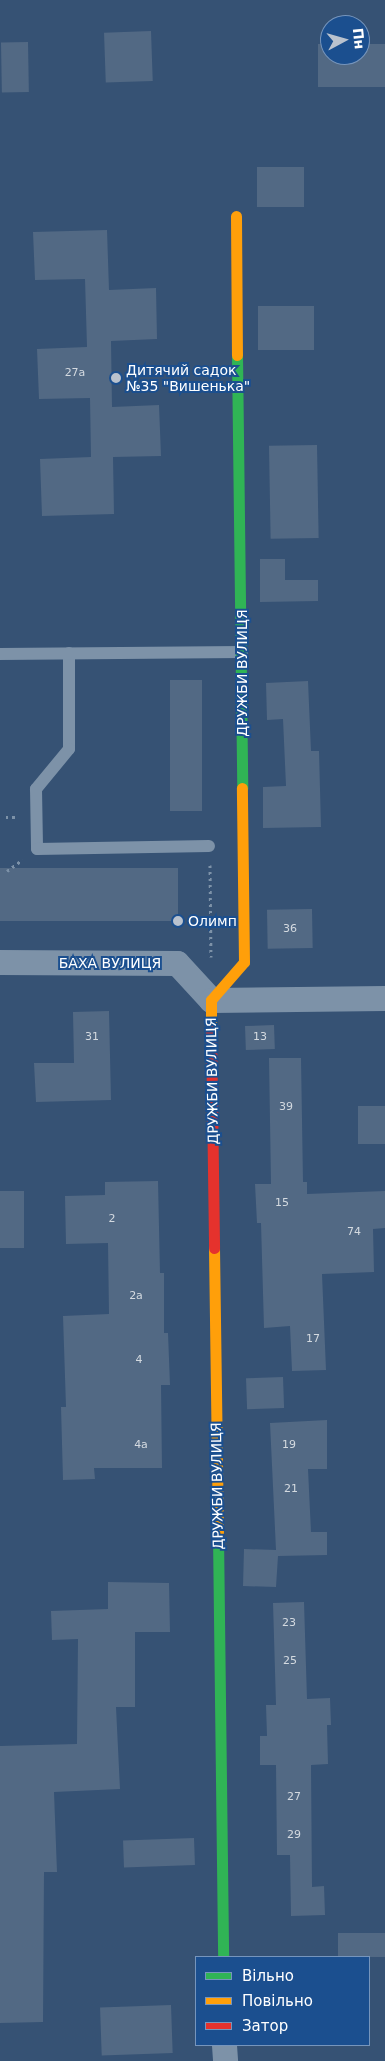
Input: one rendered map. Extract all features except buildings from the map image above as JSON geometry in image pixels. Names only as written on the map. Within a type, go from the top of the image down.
[{"type":"street","name":"ДРУЖБИ ВУЛИЦЯ","points":[[223,1956],[211,1000],[244,962],[236,216]]},
{"type":"street","name":"БАХА ВУЛИЦЯ","points":[[0,962],[177,963],[211,1000]]},
{"type":"street","points":[[211,1000],[385,998]]},
{"type":"street","points":[[224,2046],[225,2061]]},
{"type":"lane","points":[[0,654],[242,652]]},
{"type":"lane","points":[[69,653],[69,749],[36,789],[37,849],[209,846]]},
{"type":"path","points":[[209,846],[211,1000]]},
{"type":"traffic: fast","points":[[237,355],[242,788]]},
{"type":"traffic: fast","points":[[218,1535],[223,1956]]},
{"type":"traffic: slow","points":[[236,216],[237,355]]},
{"type":"traffic: slow","points":[[211,1027],[211,1000],[244,962],[242,788]]},
{"type":"traffic: slow","points":[[214,1248],[218,1535]]},
{"type":"traffic: jam","points":[[211,1027],[214,1248]]},
{"type":"place","name":"Дитячий садок №35 \"Вишенька\"","points":[[116,378]]},
{"type":"place","name":"Олимп","points":[[178,921]]}]
